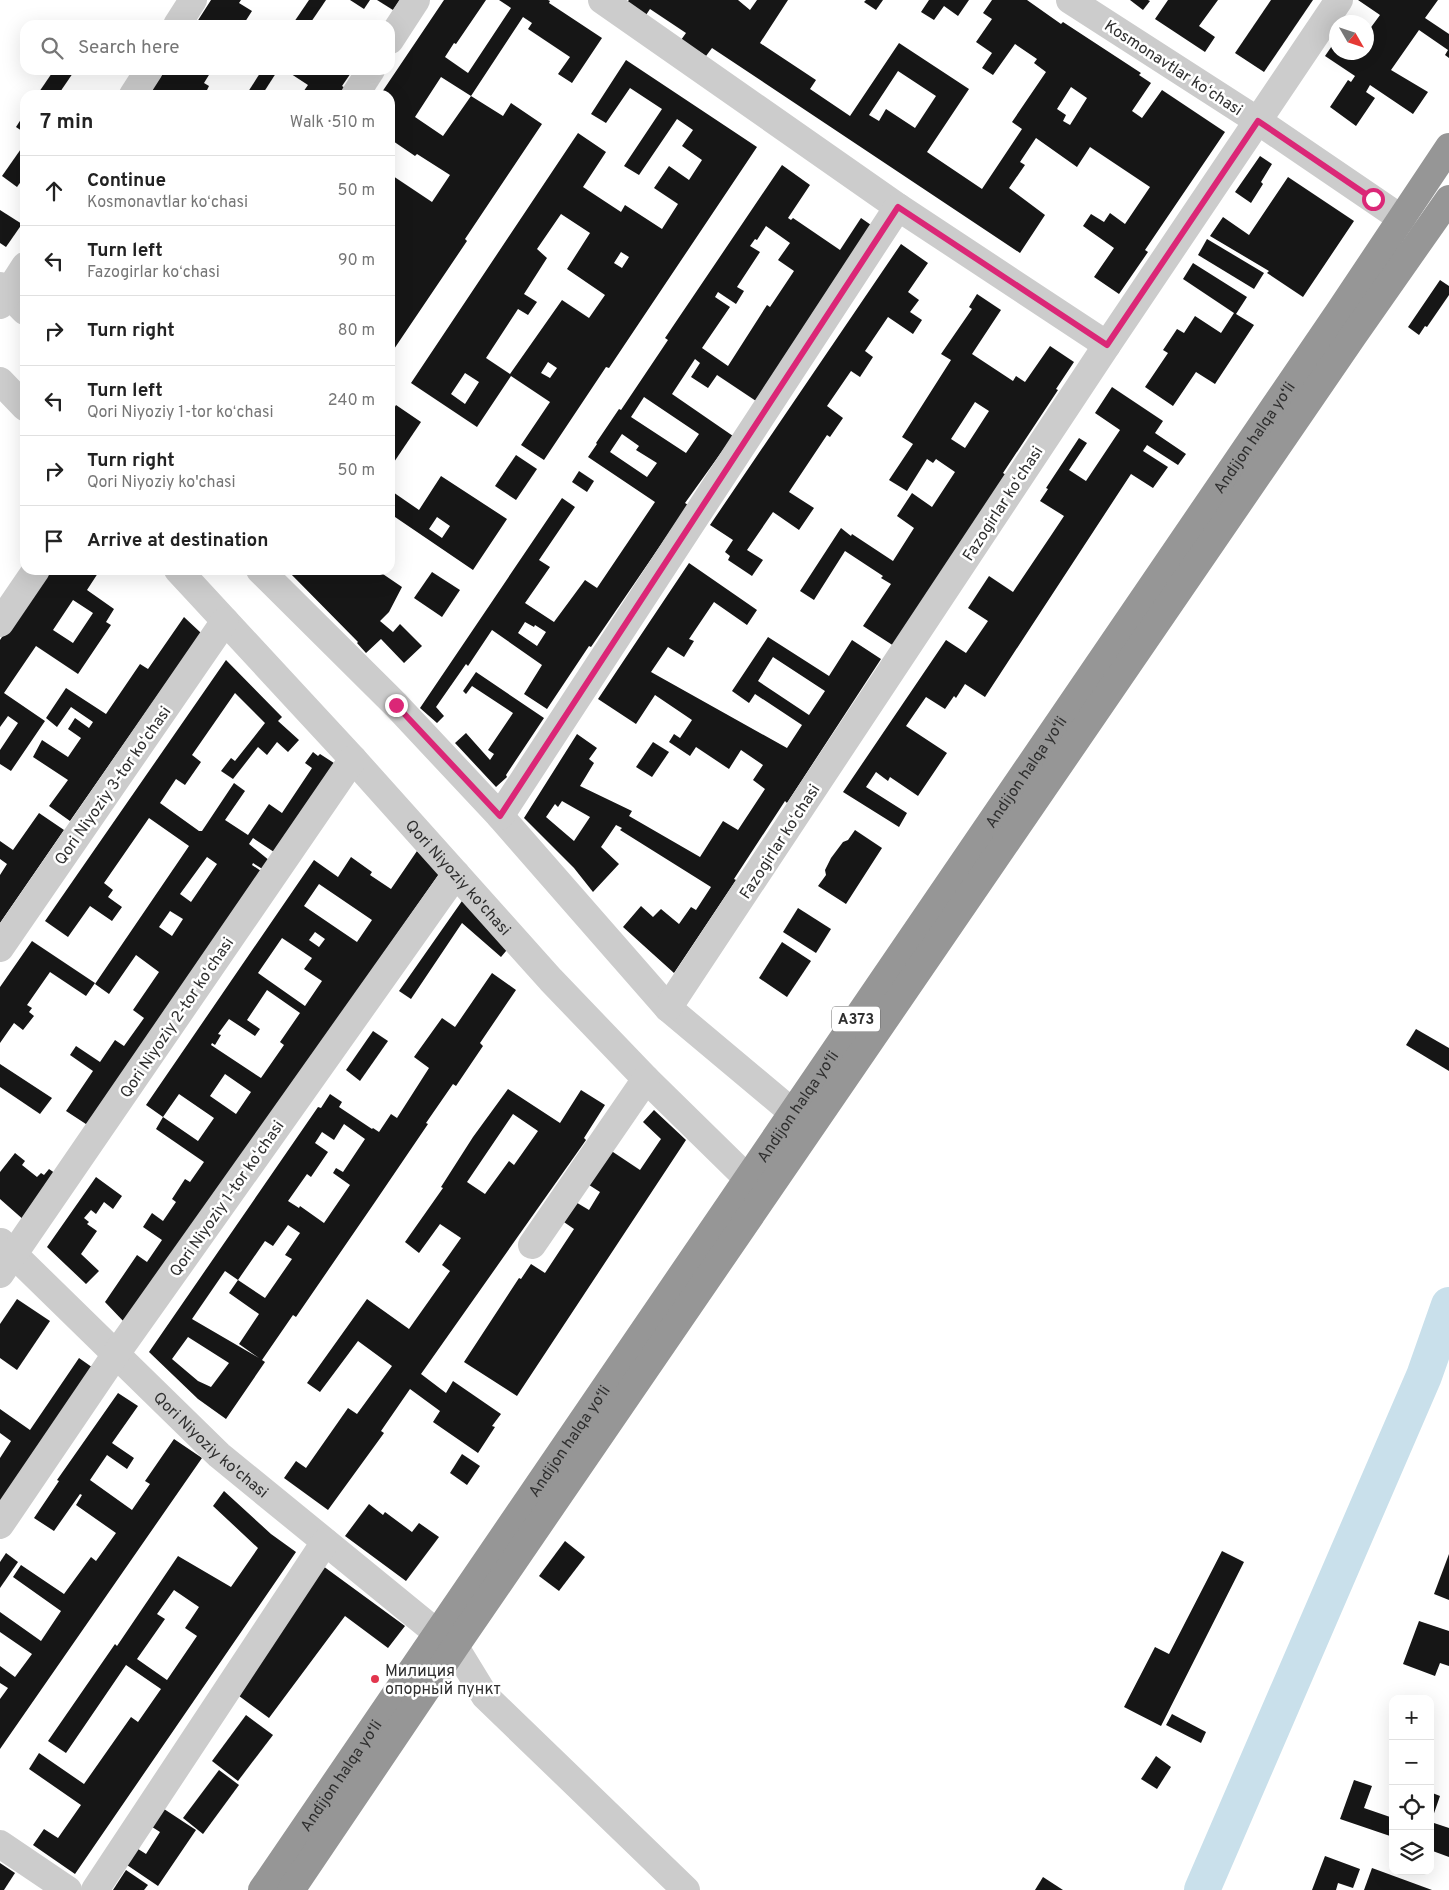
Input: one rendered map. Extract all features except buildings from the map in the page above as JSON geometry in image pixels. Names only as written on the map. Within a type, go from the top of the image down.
[{"type":"highway","name":"Andijon halqa yo‘li","points":[[291,1890],[446,1640],[747,1178],[1449,147]]},
{"type":"highway","name":"Andijon halqa yo‘li","points":[[262,1890],[446,1640],[1449,199]]},
{"type":"street","points":[[180,20],[193,0]]},
{"type":"street","points":[[395,32],[416,0]]},
{"type":"street","points":[[602,0],[898,207],[1107,345]]},
{"type":"street","name":"Kosmonavtlar koʻchasi","points":[[1070,0],[1258,121],[1402,218]]},
{"type":"street","name":"Fazogirlar koʻchasi","points":[[668,1008],[1107,345],[1340,0]]},
{"type":"street","points":[[136,90],[146,75]]},
{"type":"street","points":[[358,90],[368,75]]},
{"type":"street","points":[[500,816],[898,207]]},
{"type":"street","points":[[8,299],[20,276]]},
{"type":"street","points":[[0,381],[20,402]]},
{"type":"street","points":[[0,623],[33,575]]},
{"type":"street","name":"Qori Niyoziy ko'chasi","points":[[183,575],[353,759],[551,980],[646,1080],[747,1178]]},
{"type":"street","points":[[265,575],[396,705],[500,816],[668,1008],[792,1112]]},
{"type":"street","name":"Qori Niyoziy 3-tor koʻchasi","points":[[0,948],[225,621]]},
{"type":"street","name":"Qori Niyoziy 2-tor koʻchasi","points":[[4,1256],[353,759]]},
{"type":"street","name":"Qori Niyoziy 1-tor koʻchasi","points":[[0,1525],[116,1354],[456,874]]},
{"type":"street","points":[[532,1245],[646,1080]]},
{"type":"street","name":"Qori Niyoziy ko'chasi","points":[[4,1256],[116,1354],[220,1455],[446,1640],[485,1696],[686,1890]]},
{"type":"street","points":[[95,1890],[325,1542]]},
{"type":"street","points":[[0,1844],[68,1890]]},
{"type":"waterway","points":[[1202,1890],[1424,1376],[1449,1305]]},
{"type":"place","name":"Милиция опорный пункт","points":[[375,1679]]},
{"type":"route","points":[[396,705],[500,816],[898,207],[1107,345],[1258,121],[1373,199]]}]
